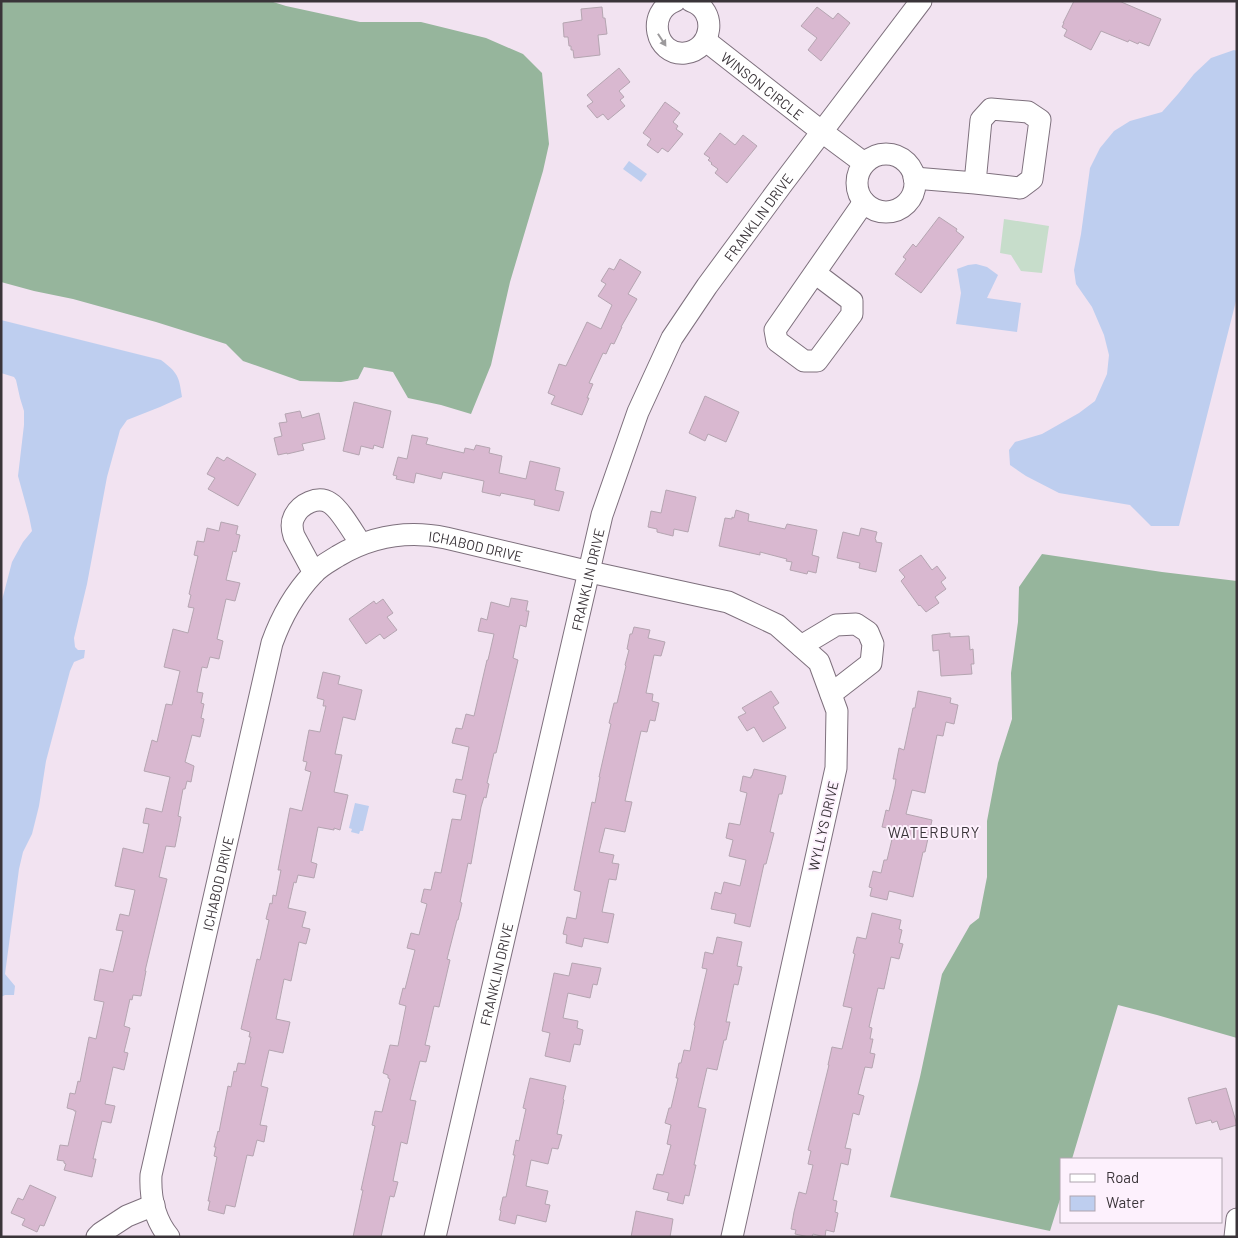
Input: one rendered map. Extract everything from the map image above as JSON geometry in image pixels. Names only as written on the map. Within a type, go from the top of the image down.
[{"type":"street","points":[[675,1],[663,9],[658,16],[656,24],[657,33],[667,48],[675,52],[684,53],[692,52],[700,47],[706,41],[709,33],[708,15],[703,8],[691,1]]},
{"type":"street","name":"FRANKLIN DRIVE","points":[[435,1237],[602,515],[638,412],[672,338],[707,286],[821,131],[921,1]]},
{"type":"street","name":"WINSON CIRCLE","points":[[706,41],[864,163]]},
{"type":"street","points":[[878,155],[894,155],[901,158],[912,170],[914,178],[912,196],[906,204],[898,209],[889,211],[871,208],[859,195],[857,187],[859,170],[864,163],[878,155]]},
{"type":"street","points":[[914,178],[975,182]]},
{"type":"street","points":[[815,274],[864,202]]},
{"type":"street","points":[[314,573],[292,530],[294,517],[300,509],[311,501],[330,502],[361,544]]},
{"type":"street","name":"ICHABOD DRIVE","points":[[170,1237],[162,1226],[154,1205],[151,1175],[272,643],[278,627],[290,606],[314,573],[325,564],[361,544],[398,535],[423,534],[446,538],[590,572]]},
{"type":"street","name":"WYLLYS DRIVE","points":[[590,572],[728,602],[777,625],[819,662],[837,711],[836,768],[732,1237]]},
{"type":"street","points":[[801,646],[836,625],[856,624],[868,632],[873,644],[871,663],[831,694]]},
{"type":"street","points":[[97,1237],[126,1216],[154,1205]]},
{"type":"street","points":[[1235,1237],[1237,1219]]},
{"type":"green space","points":[[1,1],[270,1],[360,22],[421,22],[486,38],[523,54],[542,73],[549,144],[543,171],[510,282],[491,365],[471,414],[408,398],[393,372],[364,367],[358,379],[341,382],[300,381],[243,361],[226,344],[73,299],[1,282]]},
{"type":"green space","points":[[1004,219],[1049,226],[1042,273],[1021,271],[1011,255],[1000,253]]},
{"type":"green space","points":[[1042,554],[1237,581],[1237,1038],[1118,1005],[1072,1158],[1060,1158],[1060,1199],[1050,1231],[890,1197],[920,1077],[942,974],[970,925],[979,918],[987,877],[987,821],[998,763],[1012,719],[1011,673],[1018,622],[1019,587]]},
{"type":"water","points":[[1234,50],[1237,51],[1237,297],[1179,526],[1151,526],[1130,505],[1059,493],[1026,476],[1010,465],[1009,450],[1015,442],[1042,434],[1079,413],[1095,401],[1107,374],[1109,355],[1104,335],[1092,307],[1076,284],[1074,270],[1090,168],[1100,148],[1114,131],[1130,121],[1162,112],[1194,74],[1211,58]]},
{"type":"water","points":[[629,161],[647,174],[641,182],[623,169]]},
{"type":"water","points":[[976,264],[987,267],[998,275],[987,298],[1021,303],[1017,332],[956,324],[961,293],[957,269]]},
{"type":"water","points":[[1,320],[161,360],[177,376],[182,397],[127,420],[120,430],[107,477],[87,584],[74,638],[75,647],[78,650],[85,650],[84,658],[74,662],[70,671],[46,761],[39,806],[32,834],[23,852],[19,869],[5,974],[15,986],[14,995],[1,997],[1,604],[12,562],[23,542],[32,531],[18,476],[24,411],[16,380],[14,377],[1,373]]},
{"type":"water","points":[[355,803],[369,806],[363,831],[360,831],[359,834],[351,832],[352,829],[349,828]]},
{"type":"building","points":[[1074,1],[1119,1],[1161,19],[1149,46],[1129,40],[1128,42],[1101,31],[1091,50],[1064,36],[1067,30],[1062,27],[1063,23]]},
{"type":"building","points":[[602,7],[607,34],[598,35],[600,55],[574,58],[573,50],[569,46],[568,37],[564,37],[563,23],[582,20],[581,9]]},
{"type":"building","points":[[817,7],[833,19],[838,13],[850,23],[821,61],[808,50],[817,38],[801,26]]},
{"type":"building","points":[[619,68],[630,82],[619,91],[624,97],[620,100],[625,106],[608,120],[603,114],[597,118],[587,106],[593,102],[587,95]]},
{"type":"building","points":[[665,102],[680,113],[673,122],[678,126],[676,129],[683,134],[668,152],[662,148],[658,153],[647,145],[651,139],[643,133]]},
{"type":"building","points":[[720,133],[735,145],[743,135],[757,146],[727,183],[715,173],[718,169],[711,164],[708,160],[710,158],[704,154]]},
{"type":"building","points":[[939,217],[957,229],[956,231],[964,237],[921,293],[895,274],[906,259],[903,257],[913,244],[916,247]]},
{"type":"building","points":[[620,259],[641,272],[628,294],[637,299],[621,327],[614,344],[611,343],[606,354],[603,353],[589,383],[593,384],[582,415],[551,404],[555,396],[548,393],[559,364],[566,366],[587,322],[601,329],[612,305],[598,296],[606,284],[601,281],[609,268],[614,270]]},
{"type":"building","points":[[705,396],[739,412],[726,442],[708,434],[705,441],[689,433]]},
{"type":"building","points":[[354,402],[391,411],[383,448],[374,445],[373,449],[361,446],[359,455],[343,451]]},
{"type":"building","points":[[300,411],[302,418],[319,413],[325,439],[302,444],[304,450],[278,455],[274,438],[282,436],[279,423],[287,422],[285,414]]},
{"type":"building","points":[[412,435],[428,438],[426,444],[464,453],[465,448],[474,450],[476,445],[490,448],[489,453],[502,456],[499,473],[526,479],[530,461],[560,468],[555,490],[564,492],[559,511],[534,505],[535,500],[501,493],[500,496],[482,492],[484,481],[443,472],[441,479],[416,473],[414,483],[396,479],[397,476],[393,475],[398,457],[407,459]]},
{"type":"building","points":[[217,457],[224,461],[227,457],[256,474],[238,506],[208,489],[215,478],[207,474]]},
{"type":"building","points":[[666,490],[696,497],[688,532],[674,529],[673,536],[657,532],[657,529],[648,527],[651,511],[661,513]]},
{"type":"building","points":[[736,510],[749,514],[748,521],[785,529],[787,524],[817,530],[812,555],[819,557],[816,573],[808,571],[807,574],[790,570],[792,562],[786,561],[787,559],[760,552],[760,555],[719,546],[725,518],[734,518]]},
{"type":"building","points":[[221,522],[238,526],[236,534],[240,535],[236,552],[233,551],[226,580],[240,583],[235,601],[226,599],[217,639],[223,641],[219,659],[210,657],[207,668],[202,667],[197,692],[203,693],[201,703],[204,704],[201,718],[204,719],[200,737],[192,735],[185,762],[194,766],[191,782],[187,781],[185,789],[183,789],[178,816],[181,817],[175,847],[166,846],[159,877],[167,879],[145,971],[141,996],[133,995],[132,1000],[130,999],[124,1026],[130,1028],[124,1052],[128,1053],[124,1070],[113,1067],[105,1104],[115,1106],[111,1123],[102,1121],[93,1159],[96,1159],[92,1177],[64,1170],[66,1164],[64,1161],[57,1160],[60,1145],[68,1146],[76,1111],[67,1108],[70,1093],[75,1094],[78,1081],[80,1082],[89,1037],[96,1039],[104,1002],[94,1000],[100,969],[113,972],[123,931],[116,930],[120,914],[129,916],[135,890],[115,886],[123,848],[143,853],[149,824],[143,823],[146,808],[162,812],[170,777],[144,771],[152,740],[157,742],[166,704],[172,705],[180,671],[164,667],[173,629],[188,633],[194,608],[188,607],[191,595],[189,594],[198,556],[194,555],[197,541],[204,542],[207,528],[219,531]]},
{"type":"building","points":[[861,528],[877,532],[876,542],[882,543],[876,572],[859,568],[860,563],[837,558],[843,532],[859,536]]},
{"type":"building","points":[[921,555],[932,570],[937,566],[946,578],[941,582],[946,589],[935,597],[939,603],[926,612],[919,606],[901,581],[905,577],[899,570]]},
{"type":"building","points":[[511,598],[528,601],[526,611],[529,611],[526,627],[520,625],[513,658],[518,660],[487,783],[489,784],[486,798],[484,797],[481,807],[471,864],[468,863],[460,902],[462,903],[447,959],[450,960],[439,1007],[434,1006],[425,1045],[430,1046],[426,1062],[420,1061],[410,1100],[416,1101],[407,1144],[401,1142],[393,1181],[398,1182],[394,1197],[390,1196],[381,1237],[353,1237],[375,1126],[372,1125],[375,1111],[382,1112],[390,1079],[388,1075],[383,1073],[390,1045],[398,1046],[406,1006],[399,1004],[415,950],[407,948],[411,933],[419,935],[427,904],[421,902],[424,889],[431,890],[435,872],[441,873],[452,819],[461,820],[466,795],[453,792],[456,779],[462,780],[469,747],[452,743],[456,728],[462,729],[466,714],[474,716],[488,660],[494,634],[478,631],[481,618],[487,620],[491,602],[509,607]]},
{"type":"building","points":[[383,599],[393,613],[387,617],[397,630],[384,639],[380,634],[366,644],[349,619],[374,601],[376,604]]},
{"type":"building","points":[[634,627],[650,630],[648,638],[665,642],[661,656],[654,655],[646,693],[653,694],[652,701],[659,703],[655,721],[650,720],[647,732],[641,731],[625,801],[632,802],[625,832],[605,828],[599,852],[614,855],[612,863],[619,864],[616,880],[609,879],[602,912],[614,914],[608,943],[584,938],[582,947],[566,943],[567,935],[563,934],[567,917],[576,919],[581,892],[574,890],[592,802],[595,803],[611,724],[609,723],[614,703],[617,703],[626,666],[630,634],[632,634]]},
{"type":"building","points":[[950,633],[950,637],[969,636],[970,650],[973,649],[974,664],[971,664],[972,674],[941,676],[939,650],[933,651],[932,635]]},
{"type":"building","points":[[323,672],[340,676],[338,684],[362,690],[355,720],[343,717],[335,754],[342,755],[334,792],[348,795],[340,830],[318,827],[311,862],[317,864],[314,878],[298,875],[296,883],[294,882],[288,908],[306,912],[302,927],[310,929],[306,944],[299,942],[291,981],[284,979],[276,1019],[290,1022],[283,1053],[269,1050],[261,1086],[268,1088],[260,1125],[267,1126],[264,1142],[257,1140],[253,1156],[247,1155],[235,1207],[226,1205],[224,1214],[208,1210],[210,1201],[208,1201],[217,1157],[214,1156],[216,1147],[214,1147],[219,1132],[228,1086],[231,1087],[234,1071],[236,1072],[238,1063],[245,1064],[251,1037],[249,1037],[250,1032],[241,1029],[257,959],[260,960],[269,920],[266,919],[270,903],[272,904],[273,895],[276,896],[281,870],[278,870],[290,808],[302,811],[311,772],[305,770],[307,762],[303,761],[309,730],[320,732],[326,706],[323,706],[324,700],[317,698]]},
{"type":"building","points":[[771,691],[779,703],[773,707],[786,728],[763,742],[754,727],[747,731],[738,717],[746,713],[742,708]]},
{"type":"building","points":[[918,691],[951,698],[950,703],[958,705],[954,724],[946,722],[943,736],[937,735],[925,793],[912,790],[906,814],[932,820],[913,897],[889,891],[887,900],[870,896],[872,888],[869,887],[873,871],[881,873],[884,860],[887,860],[893,835],[891,834],[892,829],[882,827],[886,810],[889,811],[895,786],[896,779],[893,779],[899,748],[904,750]]},
{"type":"building","points":[[754,769],[786,776],[782,794],[779,794],[770,832],[774,833],[766,864],[764,864],[750,927],[734,923],[736,914],[711,909],[715,892],[721,894],[724,882],[740,886],[746,860],[729,856],[733,840],[726,838],[729,823],[740,825],[747,793],[740,791],[743,776],[751,778]]},
{"type":"building","points":[[872,913],[901,920],[899,929],[902,930],[899,943],[903,944],[899,959],[891,957],[884,989],[878,988],[869,1027],[872,1028],[870,1039],[873,1039],[870,1053],[875,1054],[872,1068],[865,1067],[858,1094],[864,1096],[859,1115],[853,1113],[845,1148],[851,1149],[848,1165],[841,1163],[833,1200],[837,1201],[835,1212],[838,1213],[834,1232],[826,1230],[825,1237],[813,1234],[812,1237],[809,1237],[795,1234],[796,1230],[791,1229],[794,1212],[799,1192],[806,1194],[813,1165],[808,1164],[811,1151],[808,1150],[832,1047],[842,1049],[852,1008],[843,1006],[855,954],[853,953],[857,937],[866,939]]},
{"type":"building","points":[[717,937],[742,942],[737,966],[742,967],[738,985],[734,984],[726,1022],[730,1022],[717,1070],[707,1068],[698,1107],[706,1109],[689,1196],[685,1195],[683,1204],[667,1200],[669,1193],[653,1189],[657,1174],[663,1175],[671,1145],[667,1144],[671,1125],[665,1123],[669,1108],[671,1108],[678,1078],[676,1078],[679,1063],[681,1063],[684,1050],[690,1051],[707,969],[702,968],[705,952],[713,954]]},
{"type":"building","points":[[572,963],[601,968],[597,985],[593,984],[590,998],[568,993],[563,1018],[578,1021],[577,1028],[583,1030],[580,1045],[574,1044],[570,1062],[545,1056],[550,1033],[542,1031],[554,973],[569,976]]},
{"type":"building","points":[[530,1078],[566,1086],[557,1134],[562,1135],[558,1149],[552,1148],[548,1164],[531,1160],[526,1186],[548,1191],[545,1204],[550,1205],[546,1222],[517,1215],[515,1224],[499,1220],[500,1210],[503,1197],[506,1197],[515,1155],[513,1155],[516,1140],[519,1141],[526,1109],[523,1108]]},
{"type":"building","points":[[1226,1088],[1237,1125],[1220,1130],[1217,1121],[1212,1123],[1211,1120],[1196,1124],[1188,1098]]},
{"type":"building","points":[[30,1185],[56,1197],[44,1226],[40,1225],[37,1232],[22,1225],[25,1219],[11,1213],[18,1198],[23,1200]]},
{"type":"building","points":[[636,1211],[673,1219],[670,1237],[631,1237]]},
{"type":"district","name":"WATERBURY","points":[[934,832]]}]
